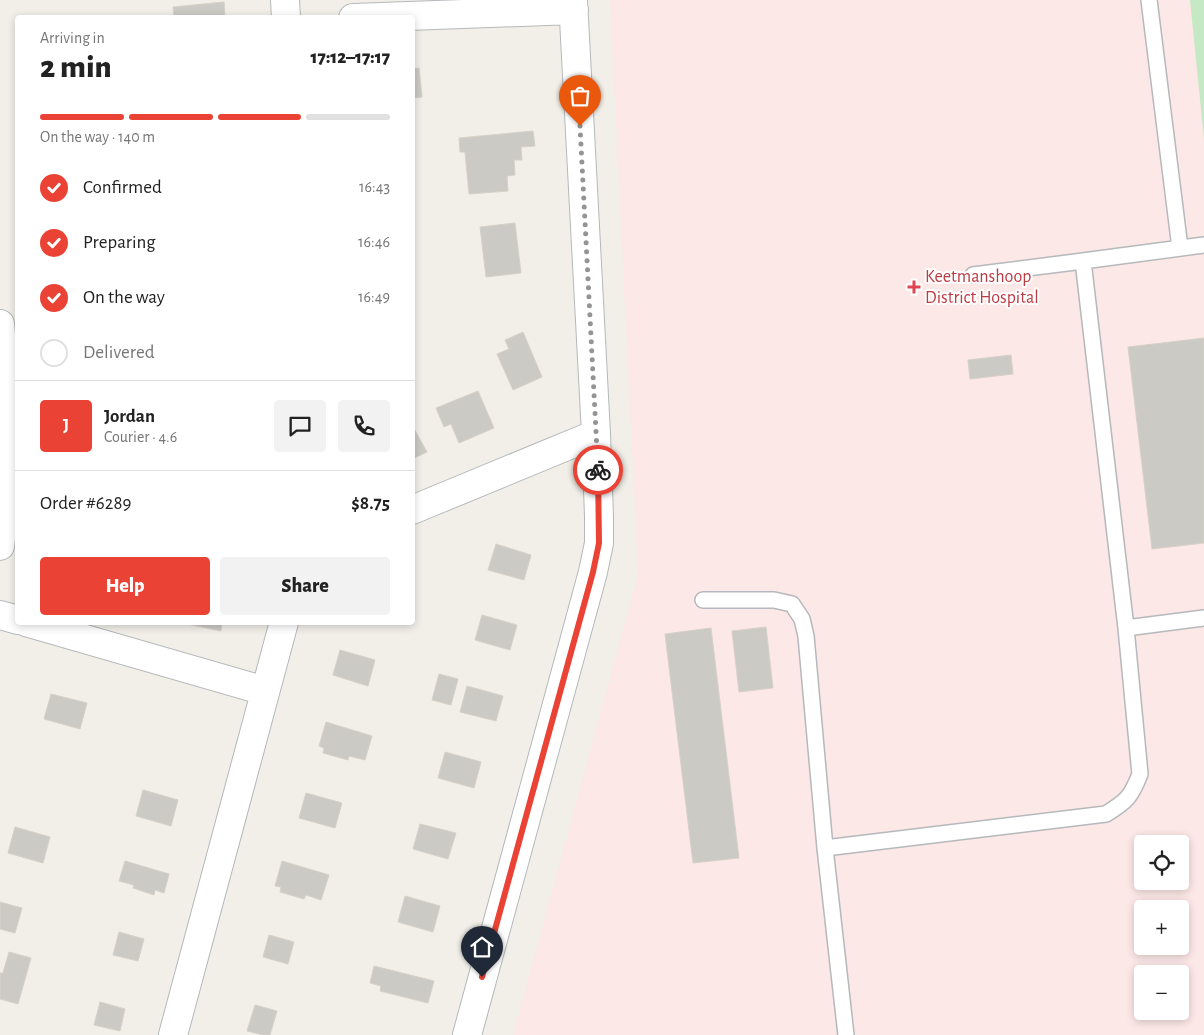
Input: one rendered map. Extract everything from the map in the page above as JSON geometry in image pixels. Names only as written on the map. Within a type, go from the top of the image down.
[{"type":"street","points":[[285,0],[286,15]]},
{"type":"street","points":[[403,15],[573,5],[596,434],[599,543],[593,572],[467,1035]]},
{"type":"street","points":[[0,324],[10,357],[7,490],[0,546]]},
{"type":"street","points":[[415,509],[596,434]]},
{"type":"street","points":[[0,615],[15,619]]},
{"type":"street","points":[[36,625],[265,692]]},
{"type":"street","points":[[173,1035],[283,625]]},
{"type":"lane","points":[[1149,0],[1180,248]]},
{"type":"lane","points":[[973,275],[1204,245]]},
{"type":"lane","points":[[825,848],[1106,814],[1121,805],[1133,792],[1140,774],[1126,628],[1083,261]]},
{"type":"lane","points":[[704,600],[774,600],[792,604],[802,619],[806,636],[825,848],[846,1035]]},
{"type":"lane","points":[[1126,628],[1204,618]]},
{"type":"shaded area","name":"Keetmanshoop District Hospital","points":[[610,0],[1204,0],[1204,1035],[513,1035],[638,574]]},
{"type":"green space","points":[[1190,0],[1204,0],[1204,139]]},
{"type":"building","points":[[224,2],[225,15],[174,15],[173,7]]},
{"type":"building","points":[[419,68],[422,97],[415,98],[415,69]]},
{"type":"building","points":[[533,131],[535,146],[521,147],[522,160],[514,160],[515,175],[507,176],[508,191],[469,194],[465,152],[460,152],[459,138]]},
{"type":"building","points":[[515,223],[521,273],[486,277],[480,227]]},
{"type":"building","points":[[523,332],[542,377],[513,390],[497,354],[509,349],[505,340]]},
{"type":"building","points":[[1204,338],[1204,543],[1152,549],[1128,347]]},
{"type":"building","points":[[1011,355],[1013,374],[970,379],[968,360]]},
{"type":"building","points":[[478,391],[494,428],[459,443],[451,424],[444,427],[436,408]]},
{"type":"building","points":[[415,430],[427,452],[415,458]]},
{"type":"building","points":[[496,544],[531,555],[524,580],[488,570]]},
{"type":"building","points":[[482,615],[517,625],[510,650],[475,640]]},
{"type":"building","points":[[192,625],[222,625],[221,631]]},
{"type":"building","points":[[766,627],[773,688],[739,692],[732,631]]},
{"type":"building","points":[[711,628],[739,858],[693,863],[665,634]]},
{"type":"building","points":[[340,650],[375,660],[368,686],[333,675]]},
{"type":"building","points":[[439,674],[458,679],[451,705],[432,700]]},
{"type":"building","points":[[467,686],[503,696],[496,721],[460,712]]},
{"type":"building","points":[[51,694],[87,703],[80,729],[44,719]]},
{"type":"building","points":[[326,722],[372,736],[365,760],[349,756],[348,760],[323,753],[324,748],[319,746]]},
{"type":"building","points":[[445,752],[481,762],[474,788],[438,778]]},
{"type":"building","points":[[143,790],[178,800],[171,826],[136,816]]},
{"type":"building","points":[[306,793],[342,803],[335,828],[299,818]]},
{"type":"building","points":[[420,824],[456,833],[448,859],[413,849]]},
{"type":"building","points":[[15,827],[50,837],[43,863],[8,853]]},
{"type":"building","points":[[125,861],[169,874],[164,893],[155,890],[154,895],[133,888],[134,885],[119,881]]},
{"type":"building","points":[[282,861],[329,875],[321,900],[306,895],[304,899],[280,892],[281,887],[275,886]]},
{"type":"building","points":[[405,896],[440,906],[433,932],[398,922]]},
{"type":"building","points":[[0,902],[22,908],[15,933],[0,929]]},
{"type":"building","points":[[119,932],[144,939],[138,961],[113,955]]},
{"type":"building","points":[[269,935],[294,942],[288,964],[263,957]]},
{"type":"building","points":[[9,952],[31,958],[18,1004],[0,999],[0,973],[3,973]]},
{"type":"building","points":[[374,966],[434,981],[428,1003],[380,991],[381,986],[370,983]]},
{"type":"building","points":[[100,1002],[125,1009],[120,1031],[94,1025]]},
{"type":"building","points":[[255,1005],[277,1011],[270,1035],[247,1031]]},
{"type":"way so far","points":[[580,126],[598,470]]},
{"type":"place","name":"Keetmanshoop District Hospital","points":[[914,287]]},
{"type":"route","points":[[482,977],[593,572],[599,543],[598,470]]}]
